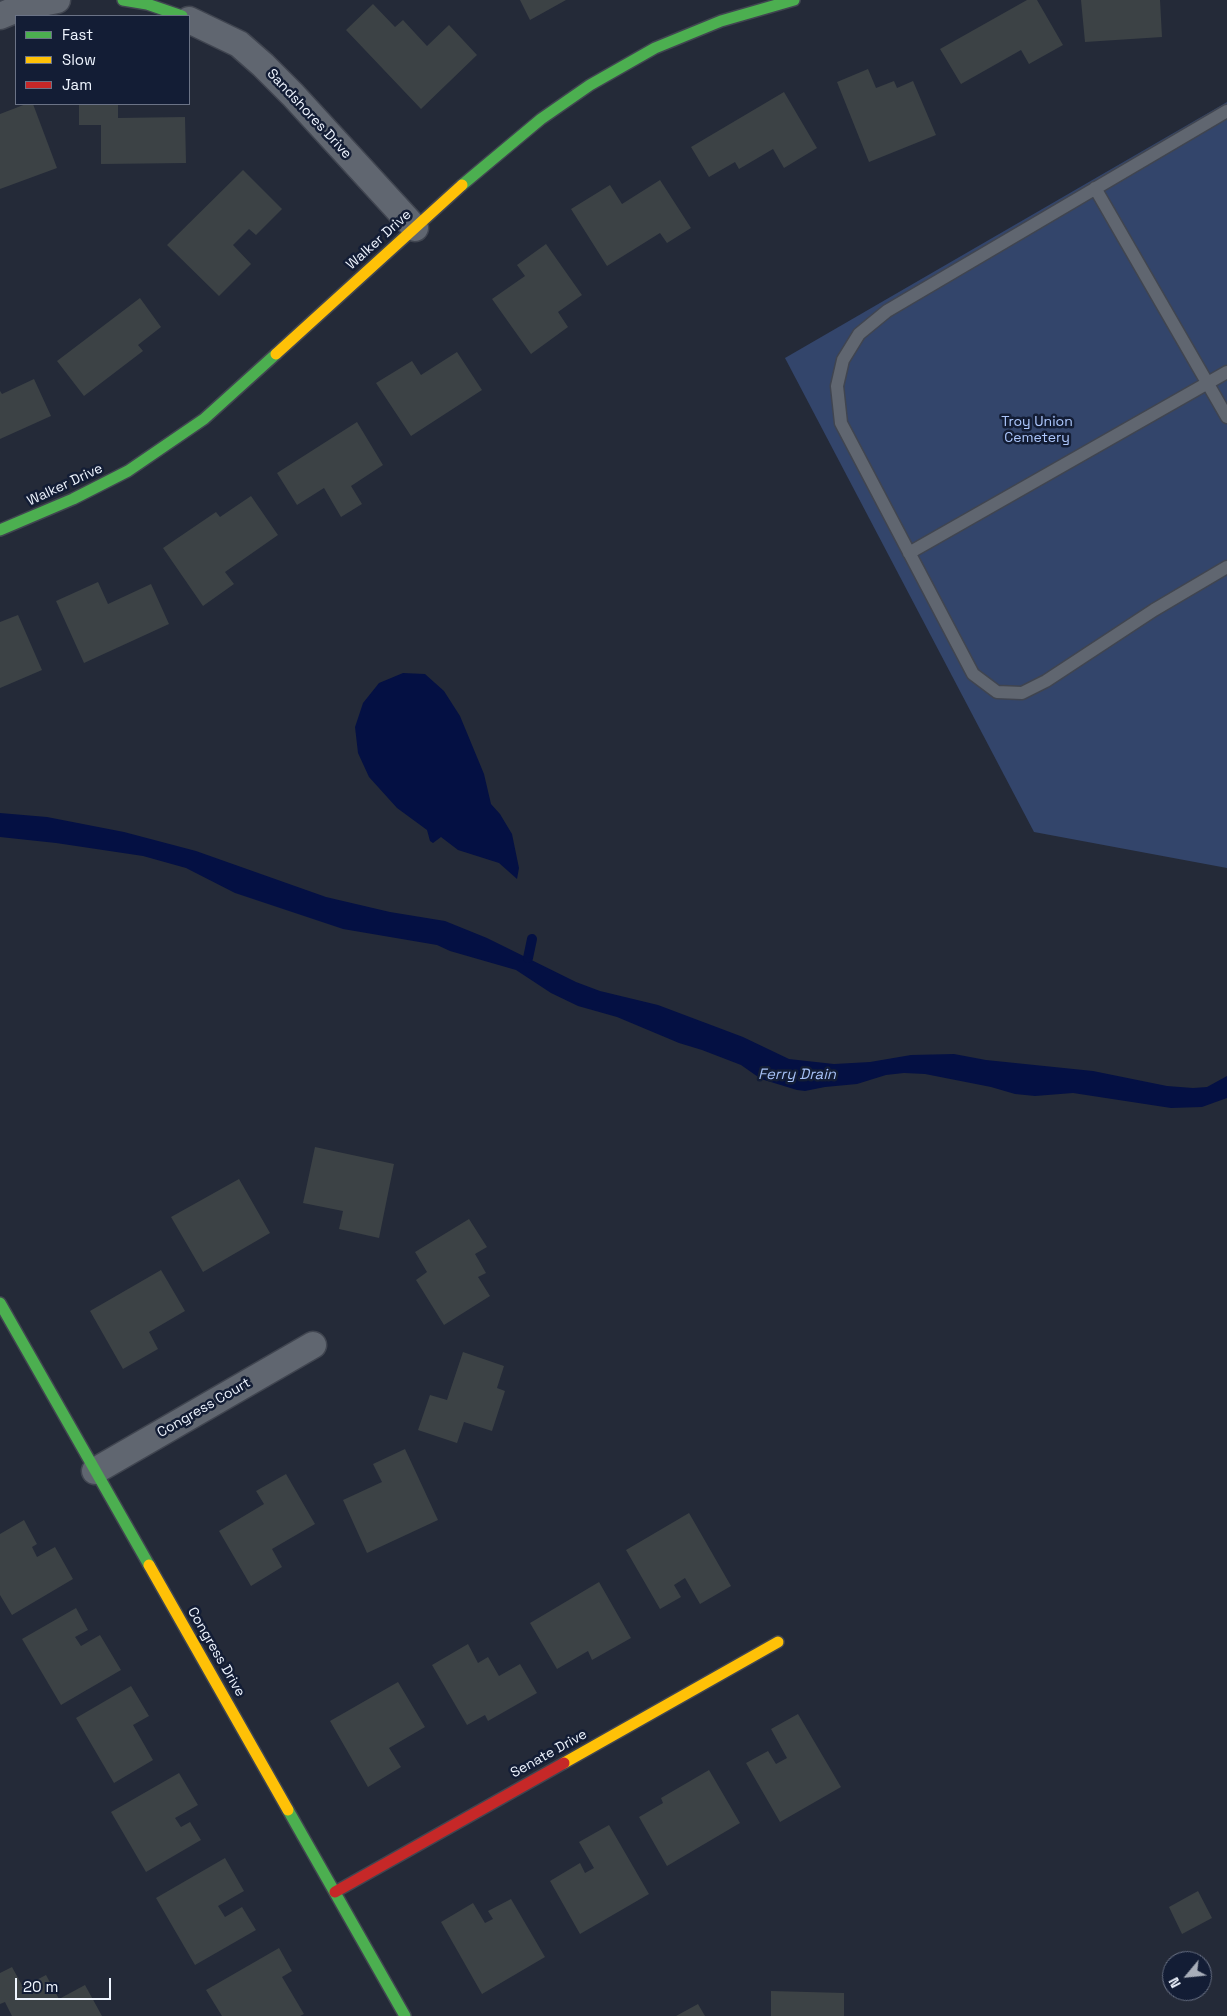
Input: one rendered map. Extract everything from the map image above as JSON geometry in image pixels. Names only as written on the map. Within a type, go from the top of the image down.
[{"type":"street","points":[[0,16],[22,7],[57,0]]},
{"type":"street","points":[[122,0],[147,4],[179,15]]},
{"type":"street","name":"Walker Drive","points":[[0,530],[73,499],[128,471],[204,419],[486,163],[590,85],[663,45],[721,21],[794,0]]},
{"type":"street","name":"Sandshores Drive","points":[[190,20],[238,44],[263,65],[294,95],[415,228]]},
{"type":"street","name":"Congress Drive","points":[[0,1303],[405,2016]]},
{"type":"street","name":"Congress Court","points":[[95,1470],[313,1345]]},
{"type":"street","name":"Senate Drive","points":[[335,1892],[778,1642]]},
{"type":"lane","points":[[1227,111],[887,311],[859,334],[843,360],[837,386],[841,423],[909,554],[973,674],[997,692],[1022,693],[1046,682],[1154,610],[1227,567]]},
{"type":"lane","points":[[1095,188],[1227,417]]},
{"type":"lane","points":[[909,554],[1227,372]]},
{"type":"green space","name":"Troy Union Cemetery","points":[[1227,102],[1227,868],[1034,832],[785,358]]},
{"type":"water","points":[[403,673],[425,674],[444,691],[460,716],[484,774],[491,804],[500,814],[512,834],[519,868],[517,879],[499,863],[458,850],[441,837],[433,843],[430,841],[427,830],[397,808],[369,777],[358,753],[355,727],[363,703],[379,683]]},
{"type":"water","name":"Ferry Drain","points":[[0,813],[47,817],[124,832],[196,851],[326,897],[390,912],[445,921],[487,938],[576,982],[600,991],[658,1005],[743,1037],[789,1059],[834,1064],[870,1062],[911,1055],[954,1054],[986,1060],[1093,1071],[1167,1086],[1193,1088],[1207,1087],[1227,1076],[1227,1098],[1202,1107],[1171,1108],[1073,1093],[1035,1096],[1015,1094],[991,1087],[925,1074],[904,1073],[886,1075],[857,1084],[805,1091],[797,1090],[761,1079],[741,1065],[679,1043],[617,1017],[578,1006],[551,993],[516,970],[450,951],[437,945],[343,929],[235,893],[186,868],[143,856],[0,837]]},
{"type":"building","points":[[520,0],[566,0],[530,20]]},
{"type":"building","points":[[1027,0],[1037,0],[1063,45],[1029,64],[1021,50],[961,84],[940,49]]},
{"type":"building","points":[[1081,0],[1160,0],[1162,37],[1085,42]]},
{"type":"building","points":[[373,4],[395,27],[403,20],[427,46],[449,25],[477,55],[421,109],[346,30]]},
{"type":"building","points":[[868,69],[876,88],[894,81],[897,88],[913,81],[936,135],[869,162],[837,82]]},
{"type":"building","points":[[784,92],[817,148],[784,168],[773,149],[739,169],[735,162],[709,177],[691,147]]},
{"type":"building","points":[[23,105],[33,105],[57,168],[0,189],[0,114]]},
{"type":"building","points":[[79,105],[118,105],[118,118],[185,117],[186,163],[101,164],[101,125],[79,125]]},
{"type":"building","points":[[243,170],[282,209],[256,235],[249,229],[233,245],[251,264],[219,296],[167,245]]},
{"type":"building","points":[[660,180],[691,228],[667,243],[660,233],[607,266],[571,209],[610,185],[622,204]]},
{"type":"building","points":[[546,244],[582,295],[558,312],[568,327],[531,354],[492,299],[525,276],[517,265]]},
{"type":"building","points":[[140,298],[161,327],[138,345],[143,351],[84,396],[57,361]]},
{"type":"building","points":[[457,352],[482,390],[411,436],[376,383],[412,361],[421,375]]},
{"type":"building","points":[[34,379],[51,416],[0,439],[0,391],[2,394]]},
{"type":"building","points":[[357,422],[383,465],[351,486],[362,504],[341,517],[324,488],[297,505],[277,473]]},
{"type":"building","points":[[251,496],[278,535],[225,572],[234,584],[203,606],[163,548],[216,512],[220,517]]},
{"type":"building","points":[[98,582],[108,604],[151,584],[169,624],[84,663],[56,601]]},
{"type":"building","points":[[18,615],[42,670],[0,688],[0,622]]},
{"type":"building","points":[[315,1147],[394,1164],[379,1238],[339,1229],[343,1211],[303,1203]]},
{"type":"building","points":[[239,1179],[270,1233],[203,1272],[171,1217]]},
{"type":"building","points":[[469,1219],[487,1247],[475,1254],[486,1273],[478,1277],[490,1296],[444,1325],[416,1280],[427,1272],[415,1252]]},
{"type":"building","points":[[161,1270],[185,1311],[149,1332],[158,1349],[123,1369],[90,1311]]},
{"type":"building","points":[[463,1352],[504,1366],[497,1388],[505,1391],[492,1431],[464,1422],[457,1443],[418,1430],[430,1395],[447,1400]]},
{"type":"building","points":[[405,1449],[438,1520],[367,1553],[343,1500],[382,1482],[373,1464]]},
{"type":"building","points":[[286,1474],[315,1524],[272,1549],[282,1567],[251,1586],[219,1531],[264,1504],[256,1491]]},
{"type":"building","points":[[689,1513],[731,1586],[700,1604],[685,1578],[674,1585],[681,1597],[660,1609],[626,1550]]},
{"type":"building","points":[[24,1520],[37,1544],[32,1547],[37,1557],[55,1547],[73,1579],[12,1615],[0,1595],[0,1534]]},
{"type":"building","points":[[599,1582],[631,1638],[592,1660],[588,1651],[557,1669],[530,1623]]},
{"type":"building","points":[[76,1608],[88,1630],[75,1637],[81,1646],[100,1635],[121,1670],[61,1705],[22,1639]]},
{"type":"building","points":[[468,1644],[478,1663],[488,1657],[499,1676],[520,1664],[537,1693],[488,1721],[485,1715],[467,1725],[432,1665]]},
{"type":"building","points":[[398,1682],[425,1727],[389,1748],[401,1767],[368,1787],[330,1721]]},
{"type":"building","points":[[131,1686],[149,1716],[133,1725],[153,1760],[114,1783],[76,1718]]},
{"type":"building","points":[[798,1714],[841,1787],[780,1822],[746,1763],[768,1751],[776,1764],[787,1758],[771,1729]]},
{"type":"building","points":[[709,1770],[740,1823],[667,1866],[639,1817],[663,1803],[661,1798]]},
{"type":"building","points":[[179,1773],[198,1805],[175,1818],[181,1827],[190,1822],[201,1840],[146,1872],[111,1812]]},
{"type":"building","points":[[609,1825],[649,1894],[580,1934],[550,1881],[580,1863],[585,1873],[594,1868],[579,1842]]},
{"type":"building","points":[[225,1858],[244,1891],[218,1906],[225,1917],[242,1907],[256,1930],[195,1965],[156,1898]]},
{"type":"building","points":[[1198,1891],[1212,1918],[1182,1934],[1169,1907]]},
{"type":"building","points":[[511,1899],[545,1957],[482,1994],[441,1922],[473,1903],[485,1923],[493,1919],[488,1911]]},
{"type":"building","points":[[279,1948],[292,1971],[282,1977],[304,2014],[300,2016],[222,2016],[206,1990]]},
{"type":"building","points":[[12,1967],[23,1987],[46,1975],[59,1999],[85,1985],[102,2016],[12,2016],[5,2002],[0,2004],[0,1973]]},
{"type":"building","points":[[771,1991],[844,1993],[844,2016],[771,2016]]},
{"type":"building","points":[[698,2004],[705,2016],[676,2016]]},
{"type":"waterway","points":[[528,958],[532,939]]},
{"type":"traffic: fast","points":[[123,0],[147,4],[179,15]]},
{"type":"traffic: fast","points":[[462,185],[541,119],[590,85],[655,48],[721,21],[794,0]]},
{"type":"traffic: fast","points":[[0,530],[73,499],[128,471],[204,419],[276,354]]},
{"type":"traffic: fast","points":[[0,1303],[149,1565]]},
{"type":"traffic: fast","points":[[288,1810],[405,2016]]},
{"type":"traffic: slow","points":[[276,354],[462,185]]},
{"type":"traffic: slow","points":[[149,1565],[288,1810]]},
{"type":"traffic: slow","points":[[564,1763],[778,1642]]},
{"type":"traffic: jam","points":[[335,1892],[564,1763]]}]
